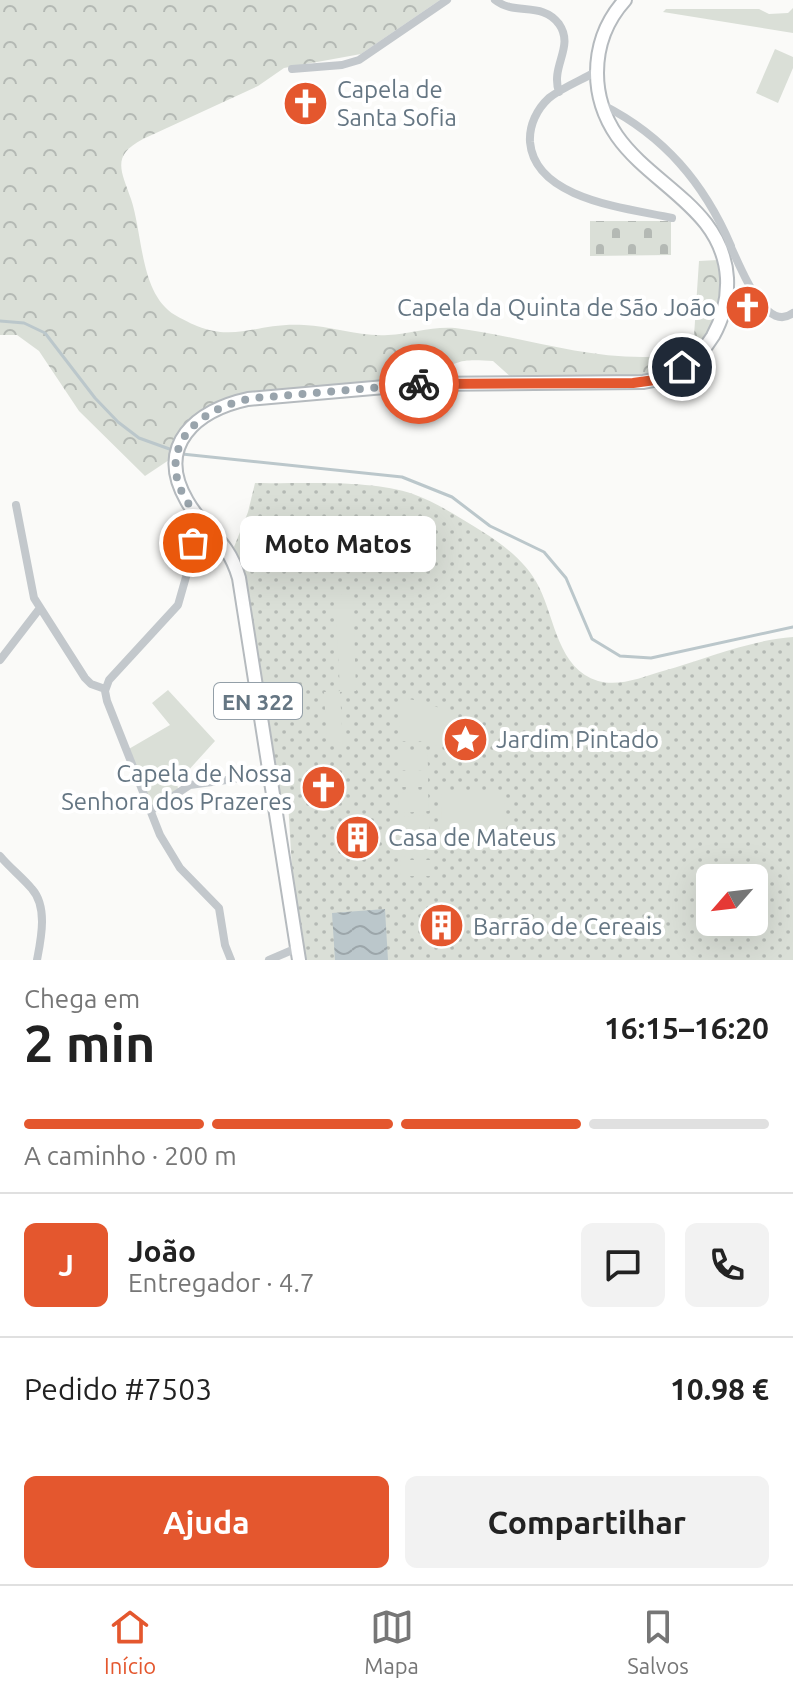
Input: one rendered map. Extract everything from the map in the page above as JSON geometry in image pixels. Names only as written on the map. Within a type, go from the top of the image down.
[{"type":"main road","name":"EN 322","points":[[298,954],[237,573],[225,545],[198,516],[180,486],[178,454],[187,430],[197,419],[223,406],[248,399],[419,384],[633,383],[669,375],[704,349],[722,318],[726,299],[726,272],[721,248],[711,229],[624,145],[601,104],[597,71],[599,49],[605,29],[625,0]]},
{"type":"street","points":[[292,69],[342,65],[359,60],[447,0]]},
{"type":"street","points":[[495,0],[510,9],[543,11],[559,25],[565,40],[555,75],[559,92]]},
{"type":"street","points":[[597,71],[559,92],[539,111],[531,129],[532,150],[545,175],[579,195],[672,218]]},
{"type":"street","points":[[574,84],[598,87]]},
{"type":"street","points":[[601,104],[645,132],[691,175],[712,205],[762,305],[779,317],[793,313]]},
{"type":"street","points":[[711,229],[721,234],[731,246]]},
{"type":"street","points":[[16,505],[32,591],[40,608],[85,678],[105,689]]},
{"type":"street","points":[[198,516],[178,605],[110,679],[105,689],[123,745],[162,838],[175,862],[219,908],[224,943],[231,960]]},
{"type":"street","points":[[0,660],[40,608]]},
{"type":"street","points":[[152,810],[190,785],[270,774]]},
{"type":"street","points":[[0,856],[32,888],[39,900],[41,921],[37,960]]},
{"type":"street","points":[[269,960],[298,954]]},
{"type":"green space","points":[[0,0],[440,0],[361,54],[284,68],[258,86],[143,139],[126,151],[121,164],[122,172],[135,213],[149,279],[164,305],[175,315],[195,325],[240,332],[304,325],[378,335],[455,328],[598,354],[665,356],[677,352],[694,336],[699,261],[718,260],[719,302],[715,319],[696,349],[664,370],[644,377],[512,378],[493,361],[469,360],[450,366],[438,378],[339,384],[222,400],[194,415],[179,434],[172,458],[145,476],[79,411],[39,351],[17,335],[0,335]]},
{"type":"green space","points":[[793,8],[793,33],[663,12],[666,9],[759,9],[769,14],[788,13]]},
{"type":"green space","points":[[775,49],[793,57],[793,68],[778,103],[756,93]]},
{"type":"green space","points":[[590,221],[671,221],[671,255],[590,256]]},
{"type":"green space","points":[[255,483],[336,483],[396,489],[457,516],[491,537],[522,563],[539,587],[566,654],[574,666],[598,681],[614,683],[631,680],[744,646],[793,637],[793,960],[305,960],[292,869],[288,802],[280,802],[247,581],[234,547]]},
{"type":"green space","points":[[335,593],[353,598],[356,691],[340,692],[343,744],[327,744],[324,692],[340,691]]},
{"type":"green space","points":[[168,690],[215,741],[177,783],[178,789],[153,807],[127,750],[170,725],[152,703]]},
{"type":"green space","points":[[398,697],[455,713],[443,747],[420,741],[400,741]]},
{"type":"green space","points":[[398,750],[427,752],[428,766],[398,766]]},
{"type":"green space","points":[[428,770],[428,787],[399,787],[398,771]]},
{"type":"green space","points":[[428,792],[429,811],[399,813],[398,793]]},
{"type":"green space","points":[[441,792],[504,792],[505,830],[442,834]]},
{"type":"green space","points":[[429,815],[430,835],[400,836],[399,817]]},
{"type":"green space","points":[[429,840],[430,856],[400,857],[400,841]]},
{"type":"green space","points":[[400,860],[430,860],[431,876],[401,876]]},
{"type":"water","points":[[385,909],[388,960],[335,960],[332,913]]},
{"type":"waterway","points":[[0,321],[24,323],[45,333],[95,398],[118,422],[139,438],[175,451]]},
{"type":"waterway","points":[[182,454],[402,477],[452,497],[490,526],[544,552],[566,578],[592,639],[620,656],[651,658],[793,627]]},
{"type":"way so far","points":[[193,543],[198,516],[180,486],[177,461],[178,449],[185,434],[202,416],[229,404],[255,398],[419,384]]},
{"type":"place","name":"Capela de Santa Sofia","points":[[306,103]]},
{"type":"place","name":"Capela da Quinta de São João","points":[[747,307]]},
{"type":"place","name":"Moto Matos","points":[[193,543]]},
{"type":"place","name":"Jardim Pintado","points":[[465,739]]},
{"type":"place","name":"Capela de Nossa Senhora dos Prazeres","points":[[323,787]]},
{"type":"place","name":"Casa de Mateus","points":[[357,837]]},
{"type":"place","name":"Barrão de Cereais","points":[[442,926]]},
{"type":"route","points":[[419,384],[633,383],[655,380],[682,367]]}]
